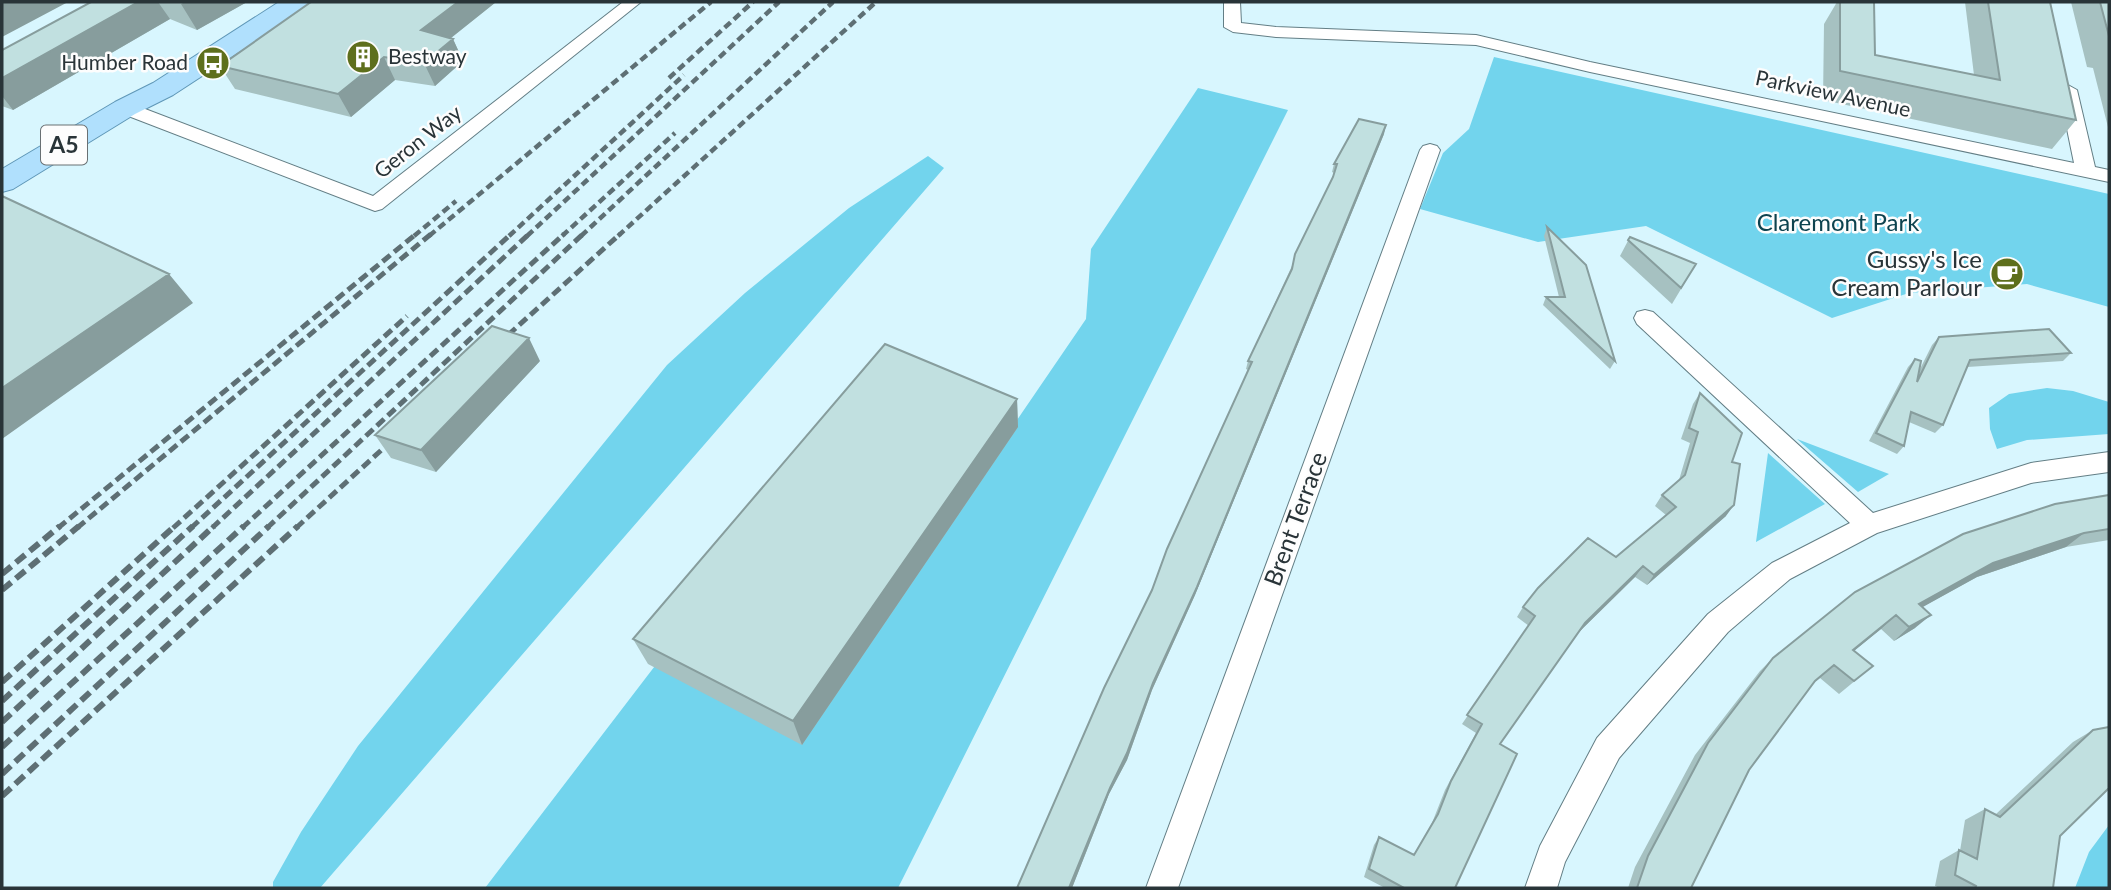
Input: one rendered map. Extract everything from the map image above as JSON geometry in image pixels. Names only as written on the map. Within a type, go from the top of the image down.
[{"type":"main road","name":"A5","points":[[125,108],[144,88],[279,2]]},
{"type":"main road","name":"A5","points":[[2,182],[125,108],[163,89],[297,2]]},
{"type":"street","name":"Geron Way","points":[[125,108],[375,204],[633,2]]},
{"type":"street","name":"Parkview Avenue","points":[[1232,2],[1233,27],[1276,32],[1476,40],[2109,176]]},
{"type":"street","points":[[2065,76],[2086,171]]},
{"type":"street","name":"Brent Terrace","points":[[1162,888],[1430,150]]},
{"type":"street","points":[[1645,318],[1869,526]]},
{"type":"street","points":[[1541,888],[1551,857],[1608,748],[1718,623],[1781,571],[1869,526],[2031,473],[2109,461]]},
{"type":"green space","name":"Claremont Park","points":[[1494,57],[2109,194],[2109,307],[2027,284],[1909,293],[1832,318],[1646,226],[1538,242],[1420,209],[1443,153],[1469,129]]},
{"type":"green space","points":[[1198,88],[1288,110],[898,888],[485,888],[661,658],[800,738],[1086,319],[1091,249]]},
{"type":"green space","points":[[928,156],[944,168],[320,888],[273,888],[273,882],[301,832],[358,746],[667,365],[745,293],[849,208]]},
{"type":"green space","points":[[2047,388],[2073,391],[2109,402],[2109,434],[2027,440],[1997,449],[1990,429],[1989,408],[2009,394]]},
{"type":"green space","points":[[1797,439],[1889,474],[1858,492]]},
{"type":"green space","points":[[1768,453],[1825,504],[1756,542]]},
{"type":"green space","points":[[2109,825],[2109,888],[2075,888],[2089,852]]},
{"type":"building","points":[[91,2],[138,2],[2,78],[2,50]]},
{"type":"building","name":"Bestway","points":[[311,2],[458,2],[421,30],[453,39],[424,63],[384,57],[338,94],[220,66]]},
{"type":"building","points":[[1840,2],[1874,2],[1875,55],[2000,80],[1988,2],[2050,2],[2076,120],[1840,71]]},
{"type":"building","points":[[2100,2],[2109,2],[2109,36]]},
{"type":"building","points":[[1359,119],[1386,125],[1197,587],[1153,683],[1127,753],[1069,888],[1017,888],[1104,688],[1152,590],[1167,549],[1252,362],[1248,361],[1292,269],[1295,254],[1333,177],[1337,164],[1334,164]]},
{"type":"building","points":[[2,196],[169,274],[2,388]]},
{"type":"building","points":[[1547,227],[1586,265],[1615,361],[1546,297],[1565,297]]},
{"type":"building","points":[[1630,237],[1696,264],[1681,288],[1628,240]]},
{"type":"building","points":[[492,326],[529,338],[421,450],[375,435]]},
{"type":"building","points":[[2049,329],[2071,353],[1970,360],[1943,425],[1911,412],[1904,446],[1876,433],[1915,359],[1921,361],[1917,382],[1939,337]]},
{"type":"building","points":[[885,344],[1017,399],[793,721],[633,639]]},
{"type":"building","points":[[1700,393],[1742,433],[1732,462],[1740,464],[1734,505],[1654,575],[1643,566],[1585,623],[1500,744],[1517,754],[1455,888],[1404,888],[1369,869],[1379,837],[1414,855],[1438,814],[1451,781],[1482,724],[1467,715],[1535,616],[1523,607],[1538,588],[1588,538],[1616,557],[1676,507],[1662,495],[1685,475],[1698,432],[1689,428]]},
{"type":"building","points":[[2109,495],[2109,529],[2084,533],[1993,563],[1919,604],[1931,615],[1909,627],[1896,615],[1853,650],[1873,666],[1854,681],[1834,665],[1815,681],[1749,770],[1691,888],[1637,888],[1648,856],[1708,743],[1773,658],[1855,592],[1963,534],[2055,504]]},
{"type":"building","points":[[2109,727],[2109,788],[2060,836],[2053,888],[1975,888],[1976,886],[1955,875],[1959,850],[1977,859],[1985,809],[2000,817],[2093,730]]},
{"type":"railway","points":[[429,236],[711,2]]},
{"type":"railway","points":[[669,78],[753,2]]},
{"type":"railway","points":[[527,236],[779,2]]},
{"type":"railway","points":[[581,236],[833,2]]},
{"type":"railway","points":[[618,236],[876,2]]},
{"type":"railway","points":[[509,236],[684,75]]},
{"type":"railway","points":[[562,236],[675,133]]},
{"type":"railway","points":[[414,236],[456,201]]},
{"type":"railway","points":[[58,528],[416,234]]},
{"type":"railway","points":[[77,528],[431,234]]},
{"type":"railway","points":[[191,528],[511,234]]},
{"type":"railway","points":[[212,528],[529,234]]},
{"type":"railway","points":[[242,528],[564,234]]},
{"type":"railway","points":[[267,528],[583,234]]},
{"type":"railway","points":[[497,345],[620,234]]},
{"type":"railway","points":[[173,528],[407,316]]},
{"type":"railway","points":[[296,528],[399,434]]},
{"type":"railway","points":[[2,574],[60,526]]},
{"type":"railway","points":[[2,590],[79,526]]},
{"type":"railway","points":[[2,682],[175,526]]},
{"type":"railway","points":[[2,701],[193,526]]},
{"type":"railway","points":[[2,722],[214,526]]},
{"type":"railway","points":[[2,747],[244,526]]},
{"type":"railway","points":[[2,774],[269,526]]},
{"type":"railway","points":[[2,796],[298,526]]},
{"type":"place","name":"Bestway","points":[[363,57]]},
{"type":"place","name":"Humber Road","points":[[213,63]]},
{"type":"place","name":"Gussy's Ice Cream Parlour","points":[[2007,274]]}]
